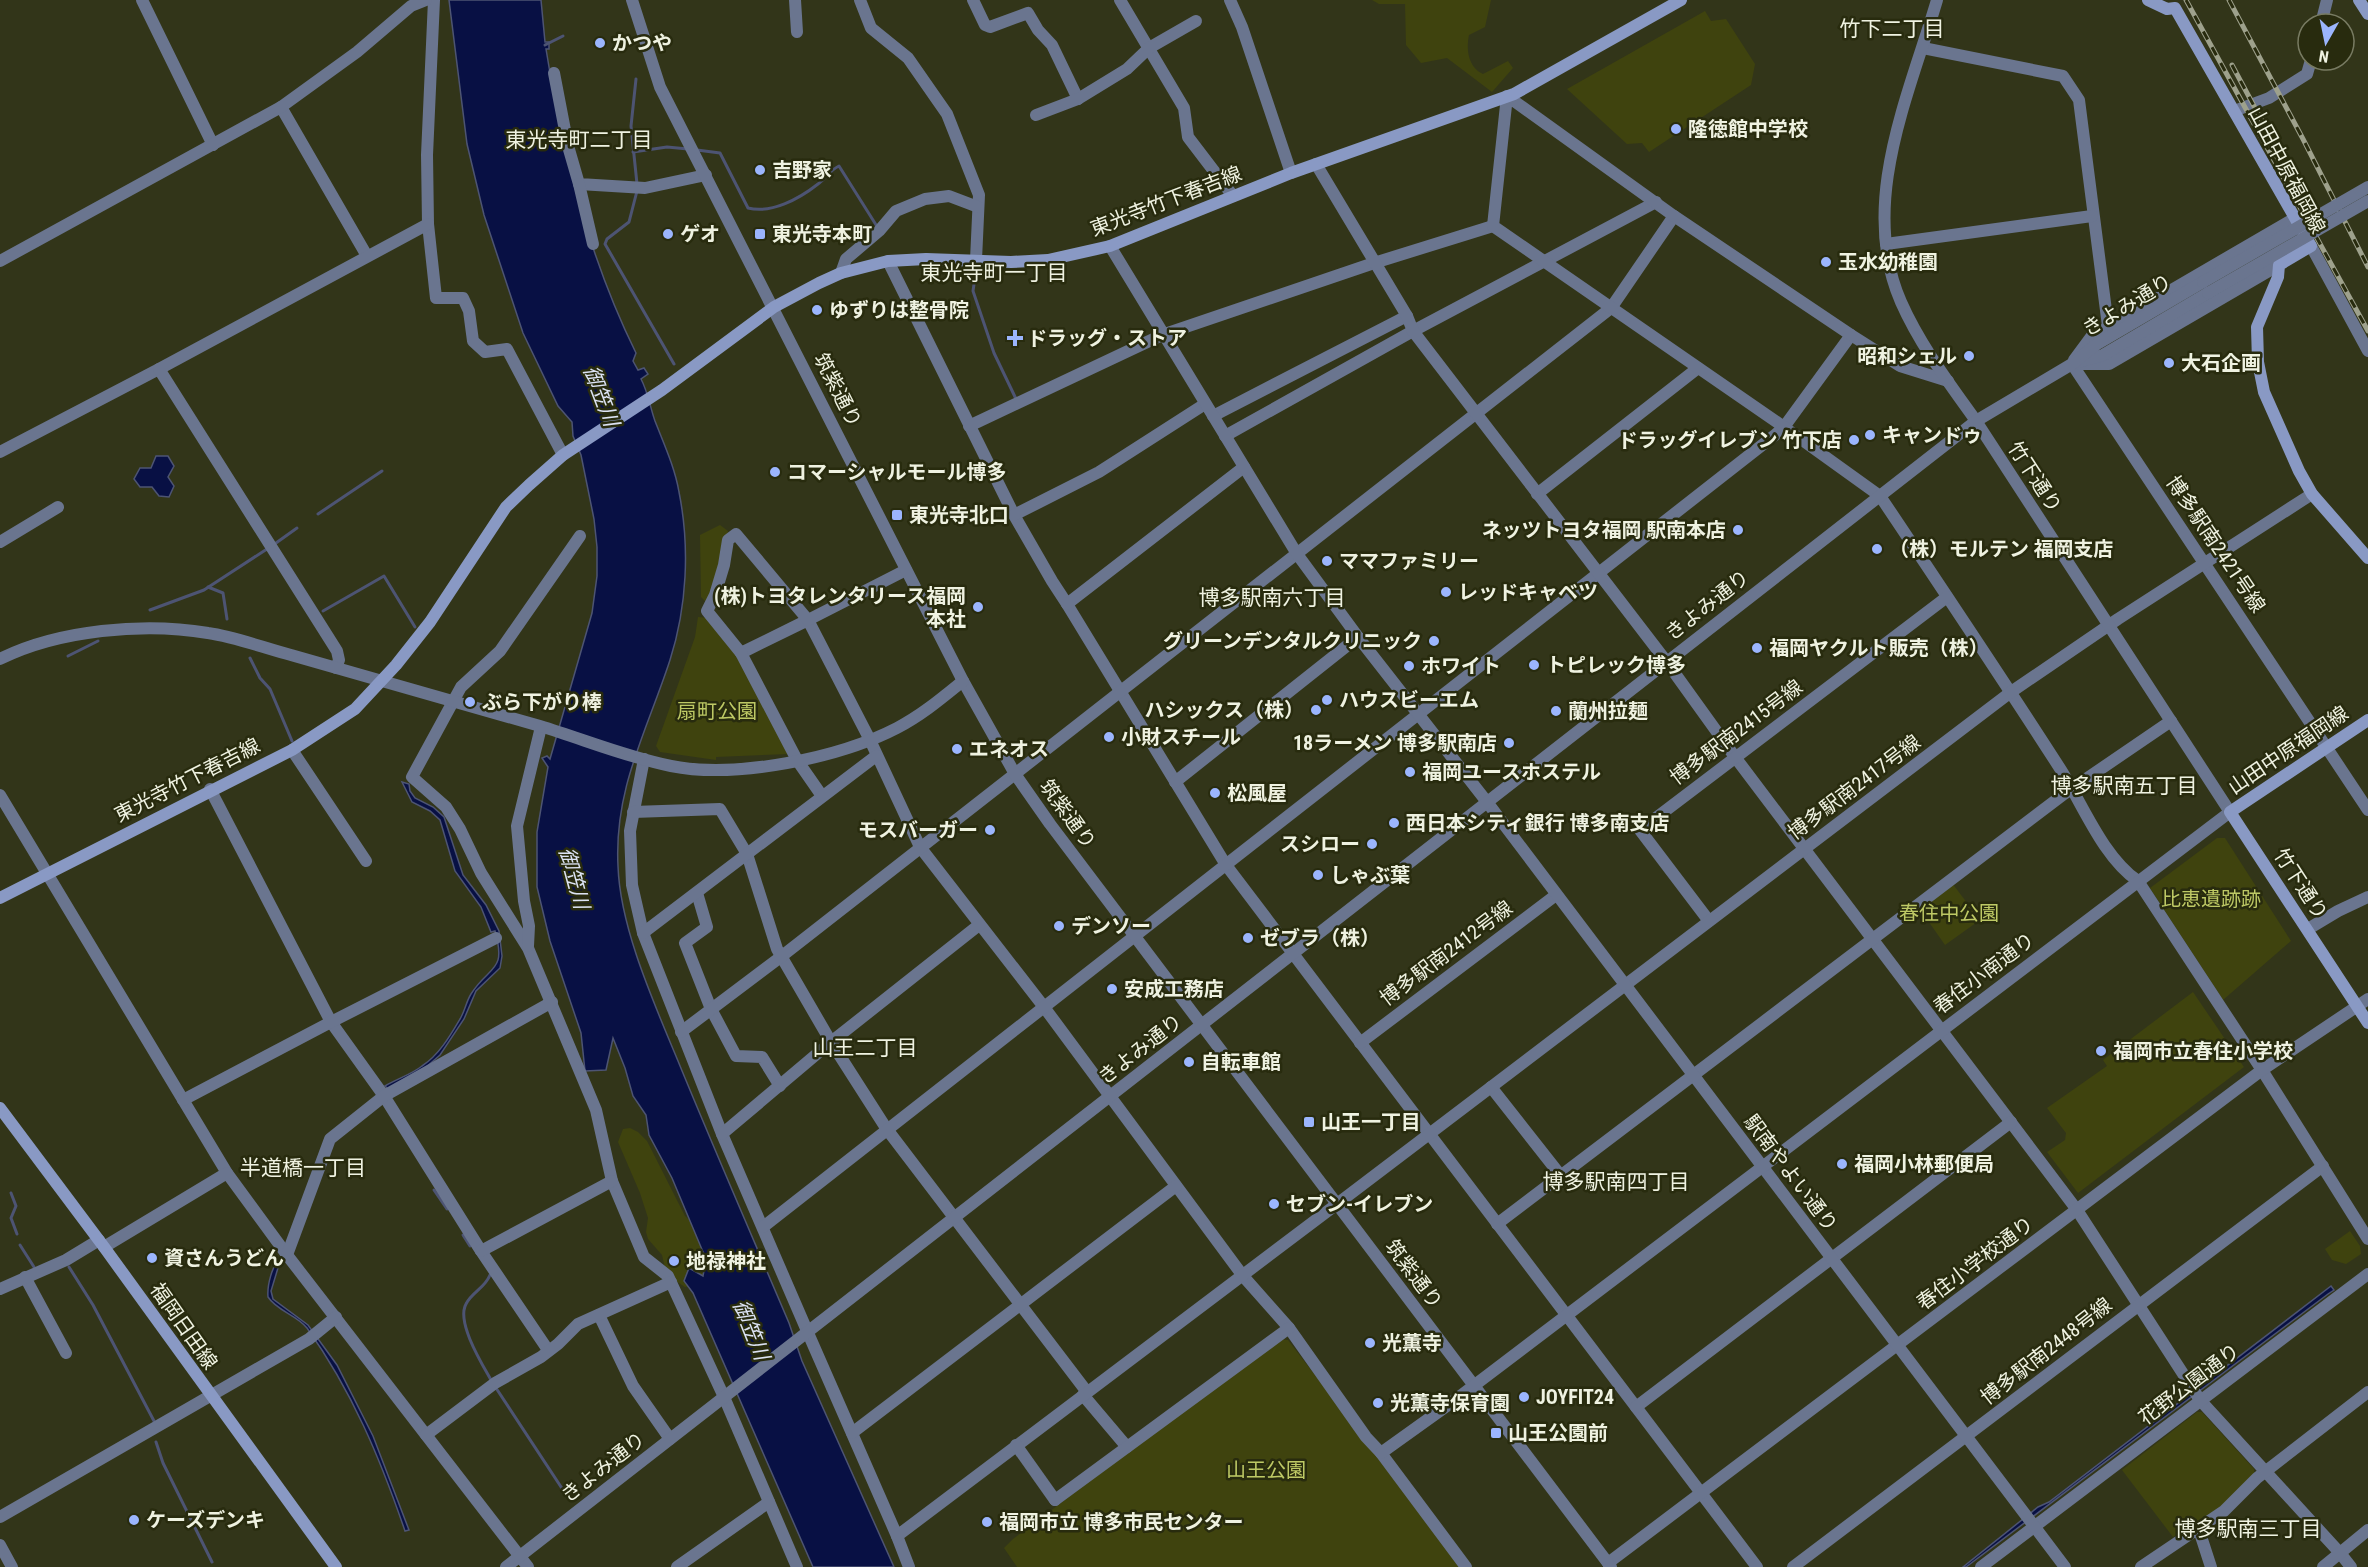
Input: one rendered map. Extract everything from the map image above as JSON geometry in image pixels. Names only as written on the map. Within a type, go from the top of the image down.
[{"type":"main road","name":"東光寺竹下春吉線","points":[[0,898],[210,789],[292,750],[355,709],[381,682],[430,622],[506,507],[563,455],[662,390],[774,307],[841,273],[888,261],[1048,260],[1110,246],[1291,173],[1508,96],[1681,0]]},
{"type":"main road","name":"山田中原福岡線","points":[[2148,0],[2167,9],[2173,4],[2311,246],[2279,265]]},
{"type":"main road","points":[[2359,0],[2368,14]]},
{"type":"main road","points":[[2279,265],[2278,277],[2257,327],[2258,363],[2264,392],[2299,471],[2312,494],[2368,558]]},
{"type":"main road","name":"山田中原福岡線","points":[[2230,812],[2368,720]]},
{"type":"main road","name":"竹下通り","points":[[2230,812],[2368,1023]]},
{"type":"main road","name":"福岡日田線","points":[[0,1108],[102,1244],[336,1567]]},
{"type":"street","points":[[142,0],[213,145]]},
{"type":"street","points":[[0,261],[281,107],[357,52],[411,6],[426,0]]},
{"type":"street","points":[[434,0],[427,155],[428,224],[436,298],[463,298],[470,311],[473,341],[485,352],[507,348],[563,455]]},
{"type":"street","name":"筑紫通り","points":[[632,0],[660,87],[963,681],[1015,774],[1134,937],[1607,1566]]},
{"type":"street","points":[[795,0],[797,32]]},
{"type":"street","points":[[860,0],[871,28],[908,58],[947,114],[979,195],[976,260]]},
{"type":"street","points":[[973,0],[980,18],[985,25],[990,27],[1028,13],[1038,30],[1052,45],[1078,99]]},
{"type":"street","points":[[1120,0],[1184,108],[1188,137],[1233,196]]},
{"type":"street","points":[[1230,0],[1242,27],[1291,173]]},
{"type":"street","name":"竹下通り","points":[[1937,0],[1890,160],[1885,199],[1886,244],[1900,300],[1934,364],[1976,421],[2230,812]]},
{"type":"street","points":[[1036,115],[1078,99],[1127,69],[1149,48],[1196,21]]},
{"type":"street","points":[[1923,48],[2063,76],[2079,100],[2092,216],[2108,326]]},
{"type":"street","points":[[2234,111],[2269,98],[2308,72]]},
{"type":"street","points":[[554,73],[568,146],[593,244]]},
{"type":"street","points":[[1493,226],[1508,96],[1674,216],[1851,336],[1899,366],[1948,381]]},
{"type":"street","points":[[281,107],[368,256]]},
{"type":"street","points":[[1316,164],[1407,316],[1413,331],[1666,661],[1735,757],[2077,1210],[2200,1400],[2351,1567]]},
{"type":"street","points":[[579,184],[645,188],[706,175]]},
{"type":"street","points":[[2206,288],[2368,187]]},
{"type":"street","points":[[841,273],[846,259],[879,231],[896,211],[925,199],[949,196],[978,207]]},
{"type":"street","points":[[2206,288],[2368,201]]},
{"type":"street","points":[[1225,436],[1413,331],[1656,202]]},
{"type":"street","points":[[681,1032],[782,956],[1611,308],[1674,216]]},
{"type":"street","points":[[1886,244],[2092,216]]},
{"type":"street","points":[[2072,364],[2091,337],[2295,218]]},
{"type":"street","points":[[0,452],[428,224]]},
{"type":"street","points":[[1493,226],[1784,426],[1880,496],[2011,692],[2125,872],[2138,881],[2262,1070],[2368,1239]]},
{"type":"street","points":[[969,426],[1162,335],[1374,263],[1493,226]]},
{"type":"street","name":"駅南やよい通り","points":[[1110,246],[1297,554],[2065,1567]]},
{"type":"street","points":[[2311,246],[2368,351]]},
{"type":"street","points":[[888,261],[1014,515],[1226,865],[1757,1567]]},
{"type":"street","points":[[2072,364],[2109,364],[2279,265]]},
{"type":"street","name":"きよみ通り","points":[[506,1567],[1976,421],[2072,364],[2097,344],[2206,288]]},
{"type":"street","points":[[1213,416],[1407,316]]},
{"type":"street","points":[[763,1227],[886,1128],[1599,574],[1784,426],[1851,336]]},
{"type":"street","name":"博多駅南2421号線","points":[[2072,364],[2326,748],[2363,793],[2368,810]]},
{"type":"street","points":[[1537,494],[1698,368]]},
{"type":"street","points":[[159,369],[337,651],[339,660],[336,668]]},
{"type":"street","points":[[1014,515],[1100,472],[1205,404]]},
{"type":"street","points":[[1067,604],[1244,467]]},
{"type":"street","name":"博多駅南2417号線","points":[[897,1536],[2011,692],[2109,625],[2312,494]]},
{"type":"street","points":[[0,542],[58,507]]},
{"type":"street","points":[[822,796],[797,760],[741,653],[707,611],[715,595],[724,565],[728,540],[736,534],[808,620],[870,740],[920,847],[1044,1007],[1243,1276],[1288,1328],[1365,1437],[1380,1453],[1466,1567]]},
{"type":"street","points":[[580,536],[500,651],[461,687],[412,777],[446,807],[460,829],[481,873],[528,948],[596,1110],[612,1180],[644,1257],[668,1276],[671,1282],[724,1397],[797,1567]]},
{"type":"street","points":[[741,653],[906,570]]},
{"type":"street","name":"博多駅南2415号線","points":[[1709,921],[1640,830],[1947,597]]},
{"type":"street","points":[[0,659],[50,641],[124,627],[208,633],[453,701],[644,759],[683,768],[726,770],[770,766],[870,740],[899,727],[930,708],[963,681]]},
{"type":"street","points":[[1175,782],[1358,637]]},
{"type":"street","points":[[1497,1224],[2073,789],[2171,721]]},
{"type":"street","points":[[528,948],[530,926],[524,901],[517,826],[542,727]]},
{"type":"street","points":[[292,750],[366,861]]},
{"type":"street","points":[[643,933],[876,756]]},
{"type":"street","points":[[644,759],[630,831],[635,904],[643,933],[722,1134],[909,1567]]},
{"type":"street","points":[[210,789],[331,1022],[384,1096],[481,1251],[548,1350]]},
{"type":"street","points":[[0,795],[227,1173],[287,1255],[528,1567]]},
{"type":"street","points":[[633,812],[720,809],[747,854],[777,949],[831,1042],[886,1128],[1021,1304],[1127,1448]]},
{"type":"street","name":"春住小南通り","points":[[1380,1453],[1566,1316],[2230,812]]},
{"type":"street","points":[[697,893],[707,927],[685,943],[711,1009],[736,1056],[762,1057],[780,1086]]},
{"type":"street","name":"博多駅南2412号線","points":[[1359,1043],[1556,895]]},
{"type":"street","points":[[2308,929],[2368,897]]},
{"type":"street","points":[[722,1134],[831,1042],[979,925]]},
{"type":"street","points":[[183,1100],[496,938]]},
{"type":"street","name":"春住小学校通り","points":[[1607,1566],[2262,1070],[2368,999]]},
{"type":"street","points":[[287,1255],[330,1139],[384,1096],[552,1002]]},
{"type":"street","points":[[1491,1087],[1561,1176]]},
{"type":"street","points":[[1636,1407],[2011,1122]]},
{"type":"street","name":"博多駅南2448号線","points":[[1793,1567],[2323,1166]]},
{"type":"street","points":[[0,1289],[102,1244],[227,1173]]},
{"type":"street","points":[[481,1251],[612,1180]]},
{"type":"street","points":[[852,1432],[1176,1186]]},
{"type":"street","name":"花野公園通り","points":[[1981,1567],[2368,1274]]},
{"type":"street","points":[[25,1277],[66,1353]]},
{"type":"street","points":[[426,1436],[495,1383],[541,1357],[578,1324],[671,1282]]},
{"type":"street","points":[[599,1314],[633,1386],[670,1440]]},
{"type":"street","points":[[0,1517],[309,1339],[336,1317]]},
{"type":"street","points":[[1016,1445],[1055,1500],[1288,1328]]},
{"type":"street","points":[[2141,1567],[2224,1511],[2258,1478],[2368,1392]]},
{"type":"street","points":[[677,1567],[769,1502]]},
{"type":"street","points":[[2198,1527],[2211,1567]]},
{"type":"street","points":[[2324,1567],[2368,1530]]},
{"type":"street","points":[[0,1545],[12,1567]]},
{"type":"green space","points":[[1372,0],[1491,0],[1485,27],[1469,35],[1469,57],[1474,67],[1483,74],[1508,61],[1513,68],[1492,92],[1447,58],[1421,63],[1406,45],[1405,4],[1379,4]]},
{"type":"green space","points":[[1705,11],[1711,21],[1726,19],[1755,64],[1751,85],[1649,152],[1642,143],[1627,144],[1567,89]]},
{"type":"green space","points":[[720,525],[728,531],[723,559],[707,603],[701,597],[700,535]]},
{"type":"green space","name":"扇町公園","points":[[698,617],[709,618],[739,656],[789,754],[716,757],[716,760],[660,752],[656,746],[695,637]]},
{"type":"green space","name":"比恵遺跡跡","points":[[2217,838],[2225,838],[2291,941],[2223,1000],[2150,888]]},
{"type":"green space","name":"春住中公園","points":[[1952,883],[1980,920],[1945,945],[1919,908]]},
{"type":"green space","points":[[2193,992],[2244,1067],[2078,1193],[2047,1152],[2065,1140],[2066,1133],[2047,1108],[2107,1066],[2103,1060]]},
{"type":"green space","points":[[630,1128],[647,1141],[685,1216],[701,1231],[712,1258],[698,1286],[685,1287],[676,1281],[665,1268],[662,1255],[648,1239],[646,1232],[648,1218],[618,1142],[623,1129]]},
{"type":"green space","points":[[2350,1231],[2360,1246],[2361,1254],[2346,1264],[2332,1260],[2325,1249]]},
{"type":"green space","name":"山王公園","points":[[1279,1339],[1288,1340],[1462,1567],[1017,1567],[1004,1548],[1013,1539]]},
{"type":"green space","points":[[2197,1412],[2202,1412],[2254,1469],[2254,1474],[2221,1507],[2173,1537],[2122,1470]]},
{"type":"water","name":"御笠川","points":[[449,0],[541,0],[545,42],[549,42],[549,49],[546,49],[553,88],[580,205],[604,280],[636,353],[633,361],[638,370],[644,368],[648,374],[641,379],[672,465],[679,492],[685,534],[685,577],[676,640],[634,760],[621,811],[618,838],[620,890],[632,940],[659,1015],[789,1323],[802,1361],[894,1567],[813,1567],[693,1293],[684,1281],[689,1268],[703,1276],[706,1259],[672,1178],[649,1135],[646,1115],[633,1096],[613,1038],[606,1070],[585,1071],[581,1033],[550,941],[537,887],[537,832],[548,767],[542,758],[547,756],[550,759],[592,613],[597,576],[594,519],[581,455],[573,436],[572,422],[558,406],[523,333],[484,215],[467,144]]},
{"type":"water","points":[[156,456],[168,456],[174,466],[168,477],[174,486],[169,497],[159,496],[152,487],[140,487],[134,479],[140,468],[151,468]]},
{"type":"water","points":[[402,782],[409,784],[410,791],[415,798],[433,807],[444,817],[463,875],[486,905],[499,931],[502,956],[500,968],[476,991],[464,1019],[440,1055],[424,1069],[388,1089],[385,1086],[418,1069],[439,1051],[460,1019],[471,994],[494,967],[499,954],[495,931],[491,932],[481,907],[455,871],[440,820],[430,811],[412,802]]},
{"type":"water","points":[[281,1258],[271,1291],[273,1299],[308,1325],[337,1365],[373,1436],[409,1530],[405,1531],[375,1451],[338,1376],[307,1328],[276,1306],[268,1297],[271,1276],[275,1265]]},
{"type":"water","points":[[2331,1286],[2334,1290],[1963,1567],[2038,1507],[2049,1502]]},
{"type":"waterway","points":[[545,45],[563,36]]},
{"type":"waterway","points":[[636,79],[631,126],[637,184]]},
{"type":"waterway","points":[[633,152],[667,147],[688,149]]},
{"type":"waterway","points":[[697,150],[720,153],[748,208],[766,209],[794,200],[839,166],[878,228]]},
{"type":"waterway","points":[[637,191],[629,222],[607,239],[605,244],[674,364]]},
{"type":"waterway","points":[[977,264],[973,291],[994,353],[1017,401]]},
{"type":"waterway","points":[[318,514],[382,471]]},
{"type":"waterway","points":[[276,543],[297,528]]},
{"type":"waterway","points":[[150,610],[204,590],[267,549]]},
{"type":"waterway","points":[[323,611],[384,576],[415,627]]},
{"type":"waterway","points":[[208,587],[223,593],[227,619]]},
{"type":"waterway","points":[[68,656],[98,641]]},
{"type":"waterway","points":[[250,658],[260,678],[270,689],[292,741]]},
{"type":"waterway","points":[[434,1190],[447,1209]]},
{"type":"waterway","points":[[11,1193],[16,1206],[11,1218],[17,1234]]},
{"type":"waterway","points":[[463,1235],[470,1246]]},
{"type":"waterway","points":[[20,1245],[34,1267]]},
{"type":"waterway","points":[[69,1267],[93,1305],[154,1421]]},
{"type":"waterway","points":[[490,1275],[466,1304],[464,1321],[471,1343],[491,1380]]},
{"type":"waterway","points":[[496,1388],[567,1496]]},
{"type":"waterway","points":[[156,1442],[163,1463],[212,1562]]},
{"type":"railway","points":[[2186,0],[2368,331]]},
{"type":"railway","points":[[2229,0],[2368,267]]},
{"type":"railway","points":[[2232,65],[2262,121]]},
{"type":"place","name":"かつや","points":[[600,43]]},
{"type":"place","name":"隆徳館中学校","points":[[1676,129]]},
{"type":"place","name":"吉野家","points":[[760,170]]},
{"type":"place","name":"ゲオ","points":[[668,234]]},
{"type":"place","name":"東光寺本町","points":[[760,234]]},
{"type":"place","name":"玉水幼稚園","points":[[1826,262]]},
{"type":"place","name":"ゆずりは整骨院","points":[[817,310]]},
{"type":"place","name":"ドラッグ・ストア","points":[[1015,338]]},
{"type":"place","name":"昭和シェル","points":[[1969,356]]},
{"type":"place","name":"大石企画","points":[[2169,363]]},
{"type":"place","name":"キャンドゥ","points":[[1870,435]]},
{"type":"place","name":"ドラッグイレブン 竹下店","points":[[1854,440]]},
{"type":"place","name":"コマーシャルモール博多","points":[[775,472]]},
{"type":"place","name":"東光寺北口","points":[[897,515]]},
{"type":"place","name":"ネッツトヨタ福岡 駅南本店","points":[[1738,530]]},
{"type":"place","name":"（株）モルテン 福岡支店","points":[[1877,549]]},
{"type":"place","name":"ママファミリー","points":[[1327,561]]},
{"type":"place","name":"レッドキャベツ","points":[[1446,592]]},
{"type":"place","name":"(株)トヨタレンタリース福岡 本社","points":[[978,607]]},
{"type":"place","name":"グリーンデンタルクリニック","points":[[1434,641]]},
{"type":"place","name":"福岡ヤクルト販売（株）","points":[[1757,648]]},
{"type":"place","name":"トピレック博多","points":[[1534,665]]},
{"type":"place","name":"ホワイト","points":[[1409,666]]},
{"type":"place","name":"ハウスビーエム","points":[[1327,700]]},
{"type":"place","name":"ぶら下がり棒","points":[[470,702]]},
{"type":"place","name":"ハシックス（株）","points":[[1316,710]]},
{"type":"place","name":"蘭州拉麺","points":[[1556,711]]},
{"type":"place","name":"小財スチール","points":[[1109,737]]},
{"type":"place","name":"18ラーメン 博多駅南店","points":[[1509,743]]},
{"type":"place","name":"エネオス","points":[[957,749]]},
{"type":"place","name":"福岡ユースホステル","points":[[1410,772]]},
{"type":"place","name":"松風屋","points":[[1215,793]]},
{"type":"place","name":"西日本シティ銀行 博多南支店","points":[[1394,823]]},
{"type":"place","name":"モスバーガー","points":[[990,830]]},
{"type":"place","name":"スシロー","points":[[1372,844]]},
{"type":"place","name":"しゃぶ葉","points":[[1318,875]]},
{"type":"place","name":"デンソー","points":[[1059,926]]},
{"type":"place","name":"ゼブラ（株）","points":[[1248,938]]},
{"type":"place","name":"安成工務店","points":[[1112,989]]},
{"type":"place","name":"福岡市立春住小学校","points":[[2101,1051]]},
{"type":"place","name":"自転車館","points":[[1189,1062]]},
{"type":"place","name":"山王一丁目","points":[[1309,1122]]},
{"type":"place","name":"福岡小林郵便局","points":[[1842,1164]]},
{"type":"place","name":"セブン-イレブン","points":[[1274,1204]]},
{"type":"place","name":"資さんうどん","points":[[152,1258]]},
{"type":"place","name":"地禄神社","points":[[674,1261]]},
{"type":"place","name":"光薫寺","points":[[1370,1343]]},
{"type":"place","name":"JOYFIT24","points":[[1524,1397]]},
{"type":"place","name":"光薫寺保育園","points":[[1378,1403]]},
{"type":"place","name":"山王公園前","points":[[1496,1433]]},
{"type":"place","name":"ケーズデンキ","points":[[134,1520]]},
{"type":"place","name":"福岡市立 博多市民センター","points":[[987,1522]]},
{"type":"district","name":"竹下二丁目","points":[[1892,29]]},
{"type":"district","name":"東光寺町二丁目","points":[[579,140]]},
{"type":"district","name":"東光寺町一丁目","points":[[994,273]]},
{"type":"district","name":"博多駅南六丁目","points":[[1272,598]]},
{"type":"district","name":"博多駅南五丁目","points":[[2124,786]]},
{"type":"district","name":"山王二丁目","points":[[865,1048]]},
{"type":"district","name":"半道橋一丁目","points":[[303,1168]]},
{"type":"district","name":"博多駅南四丁目","points":[[1616,1182]]},
{"type":"district","name":"博多駅南三丁目","points":[[2248,1529]]}]
